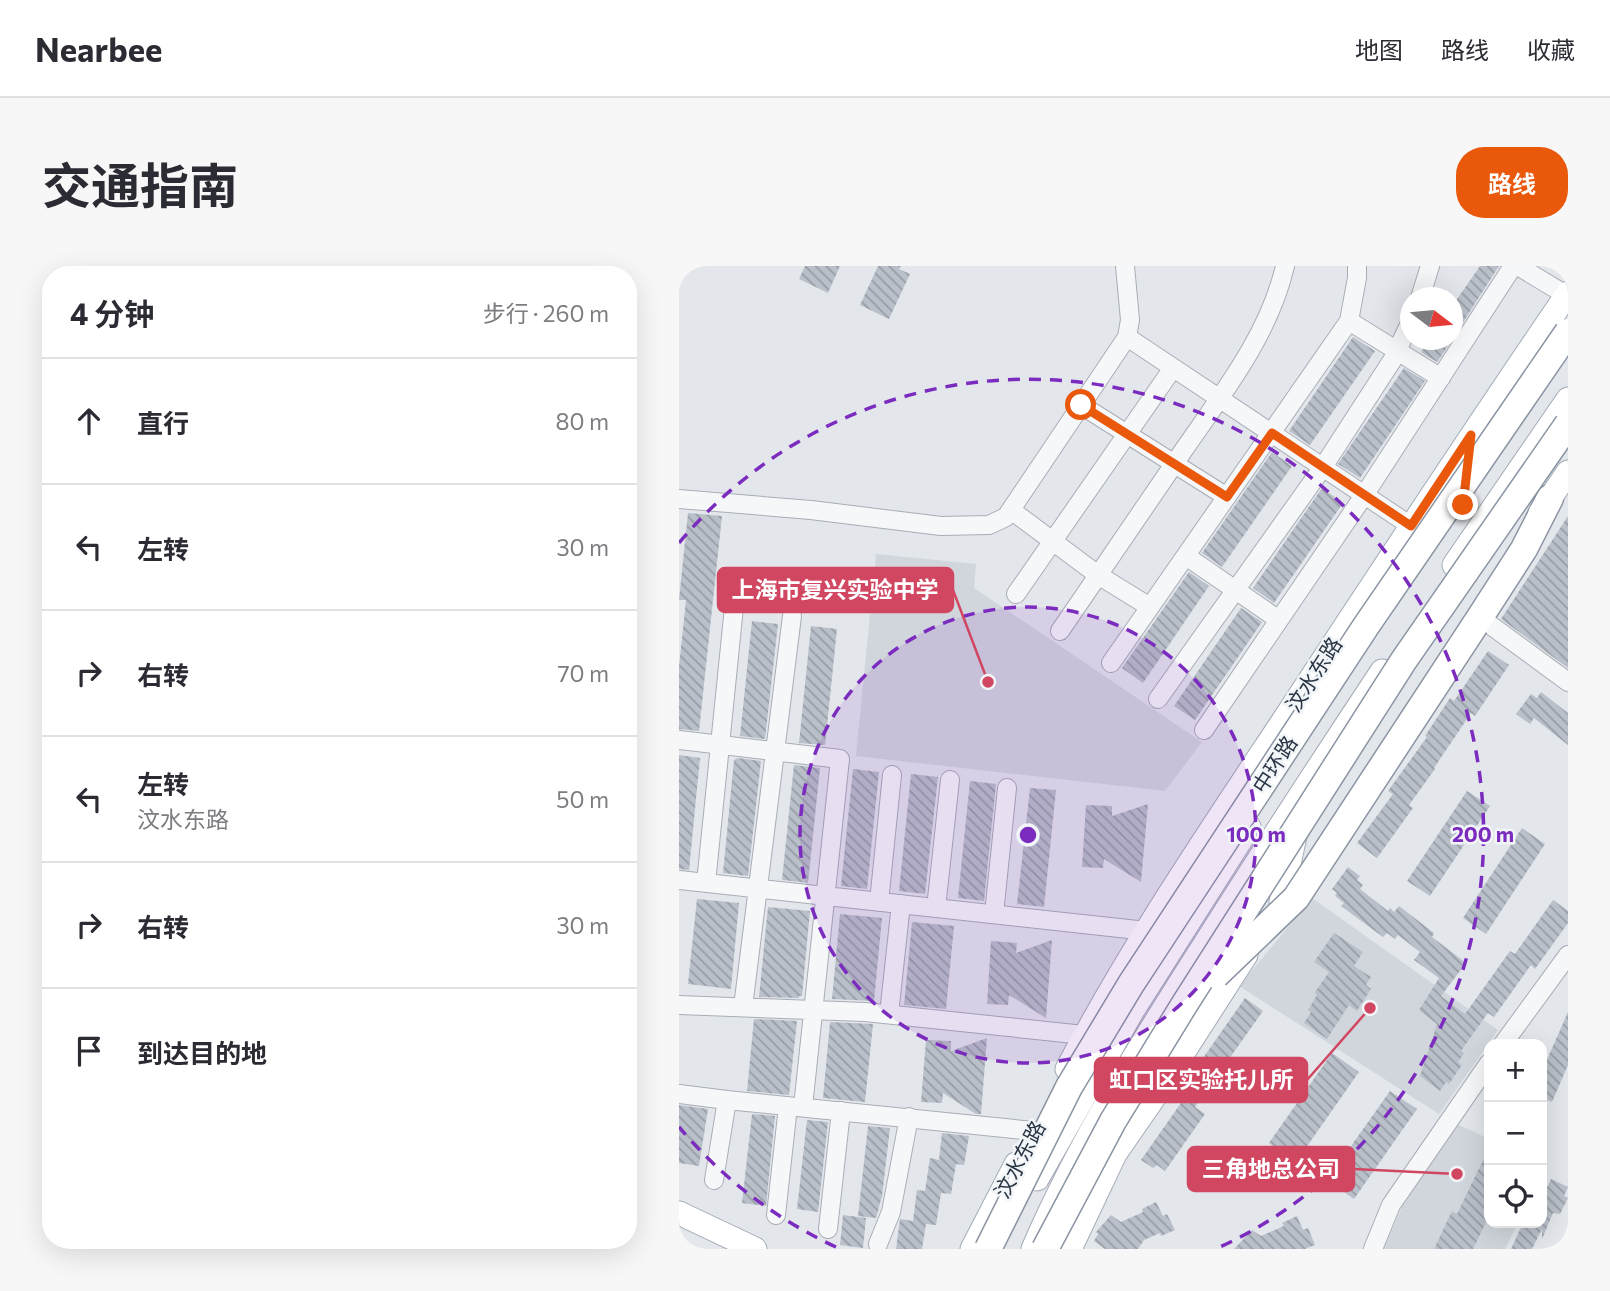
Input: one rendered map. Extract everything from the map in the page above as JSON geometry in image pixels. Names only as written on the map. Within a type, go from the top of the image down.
[{"type":"highway","name":"中环路","points":[[988,1249],[1069,1087],[1131,984],[1366,625],[1568,332]]},
{"type":"highway","points":[[1045,1249],[1113,1121],[1184,1005],[1405,660],[1568,424]]},
{"type":"highway","points":[[1184,1005],[1296,898],[1482,625],[1550,499]]},
{"type":"main road","name":"汶水东路","points":[[972,1249],[1100,1006],[1196,852],[1567,294]]},
{"type":"main road","name":"汶水东路","points":[[1003,1249],[1045,1164],[1133,1010],[1373,637],[1568,355]]},
{"type":"main road","points":[[1033,1249],[1050,1209],[1092,1129],[1147,1033],[1305,788],[1568,399]]},
{"type":"main road","points":[[1463,505],[1471,435]]},
{"type":"main road","points":[[1070,1249],[1115,1154],[1452,640],[1568,472]]},
{"type":"main road","points":[[1196,852],[1284,773]]},
{"type":"main road","points":[[1281,902],[1305,788]]},
{"type":"main road","points":[[1092,1129],[1160,1089]]},
{"type":"main road","points":[[679,1213],[755,1249]]},
{"type":"street","points":[[679,499],[811,510],[941,526],[989,525],[1006,517],[1126,337],[1131,320],[1125,266]]},
{"type":"street","points":[[1060,631],[1219,398],[1269,318],[1285,266]]},
{"type":"street","points":[[1111,663],[1349,321],[1357,266]]},
{"type":"street","points":[[1423,287],[1430,266]]},
{"type":"street","points":[[1204,730],[1516,266],[1567,294]]},
{"type":"street","points":[[1349,321],[1441,378]]},
{"type":"street","points":[[1126,337],[1411,526]]},
{"type":"street","points":[[1158,699],[1323,467],[1400,344]]},
{"type":"street","points":[[1016,594],[1173,368]]},
{"type":"street","points":[[1081,405],[1227,497]]},
{"type":"street","points":[[1011,510],[1098,575],[1150,607]]},
{"type":"street","points":[[1186,556],[1279,620]]},
{"type":"street","points":[[706,883],[734,607]]},
{"type":"street","points":[[743,1007],[792,615]]},
{"type":"street","points":[[1231,978],[1300,904],[1482,625],[1568,682]]},
{"type":"street","points":[[679,740],[840,759],[814,1010],[776,1215]]},
{"type":"street","points":[[879,902],[892,775]]},
{"type":"street","points":[[936,908],[950,780]]},
{"type":"street","points":[[994,914],[1007,788]]},
{"type":"street","points":[[679,880],[1147,931]]},
{"type":"street","points":[[889,1014],[901,904]]},
{"type":"street","points":[[1507,1039],[1568,954]]},
{"type":"street","points":[[679,1005],[889,1014],[1084,1035]]},
{"type":"street","points":[[1373,1249],[1391,1205],[1484,1070]]},
{"type":"street","points":[[679,1094],[1034,1131]]},
{"type":"street","points":[[714,1180],[727,1100]]},
{"type":"street","points":[[828,1228],[841,1111]]},
{"type":"street","points":[[878,1244],[891,1212],[909,1117]]},
{"type":"shaded area","points":[[876,554],[976,564],[974,588],[1202,742],[1165,791],[856,756]]},
{"type":"shaded area","points":[[1312,898],[1498,1030],[1492,1039],[1484,1039],[1484,1050],[1439,1114],[1239,986]]},
{"type":"shaded area","points":[[1457,1124],[1484,1137],[1484,1228],[1516,1228],[1505,1249],[1384,1249],[1401,1209]]},
{"type":"building","points":[[805,266],[840,266],[828,293],[799,279]]},
{"type":"building","points":[[878,266],[901,266],[899,269],[910,274],[889,319],[860,305]]},
{"type":"building","points":[[1480,266],[1499,266],[1463,322],[1463,291]]},
{"type":"building","points":[[1353,337],[1375,351],[1310,445],[1289,431]]},
{"type":"building","points":[[1422,350],[1445,350],[1437,362],[1421,352]]},
{"type":"building","points":[[1404,368],[1425,381],[1360,478],[1338,464]]},
{"type":"building","points":[[1272,452],[1292,466],[1222,567],[1202,553]]},
{"type":"building","points":[[1322,488],[1343,503],[1274,603],[1253,588]]},
{"type":"building","points":[[688,513],[722,516],[699,731],[679,729],[679,667],[686,600],[679,600]]},
{"type":"building","points":[[1568,516],[1568,668],[1501,619]]},
{"type":"building","points":[[1189,572],[1209,586],[1143,683],[1122,668]]},
{"type":"building","points":[[1241,608],[1262,622],[1195,720],[1174,706]]},
{"type":"building","points":[[752,621],[778,624],[765,739],[740,736]]},
{"type":"building","points":[[811,626],[837,629],[825,745],[799,743]]},
{"type":"building","points":[[1488,651],[1509,665],[1475,716],[1471,713],[1409,805],[1413,808],[1377,858],[1357,843],[1393,794],[1388,791],[1427,737],[1425,736],[1450,698],[1454,701]]},
{"type":"building","points":[[1541,692],[1568,713],[1568,745],[1534,718],[1530,724],[1516,714],[1531,694],[1537,698]]},
{"type":"building","points":[[679,755],[700,758],[689,870],[679,869]]},
{"type":"building","points":[[738,758],[761,761],[748,876],[723,873],[734,760]]},
{"type":"building","points":[[794,765],[820,768],[808,883],[782,880]]},
{"type":"building","points":[[853,769],[879,772],[867,889],[841,886]]},
{"type":"building","points":[[911,774],[938,777],[925,894],[899,891]]},
{"type":"building","points":[[970,781],[996,784],[984,901],[958,898]]},
{"type":"building","points":[[1030,788],[1056,790],[1044,907],[1017,904]]},
{"type":"building","points":[[1467,791],[1490,806],[1430,896],[1407,881]]},
{"type":"building","points":[[1148,804],[1141,882],[1104,859],[1103,868],[1082,867],[1086,805],[1112,806],[1112,816]]},
{"type":"building","points":[[1522,828],[1545,844],[1486,934],[1463,918]]},
{"type":"building","points":[[1348,867],[1360,876],[1357,880],[1363,885],[1360,889],[1388,911],[1390,908],[1394,912],[1399,906],[1434,933],[1432,937],[1466,963],[1441,996],[1465,1014],[1510,951],[1515,954],[1553,900],[1568,911],[1568,923],[1535,969],[1531,965],[1494,1017],[1488,1013],[1461,1051],[1464,1053],[1458,1062],[1462,1065],[1449,1084],[1446,1082],[1440,1091],[1420,1076],[1437,1024],[1419,1010],[1439,978],[1414,960],[1420,952],[1398,935],[1395,939],[1387,933],[1383,937],[1341,906],[1344,903],[1335,896],[1337,893],[1332,889]]},
{"type":"building","points":[[697,899],[739,903],[731,989],[688,984]]},
{"type":"building","points":[[768,907],[810,911],[802,996],[799,998],[759,997]]},
{"type":"building","points":[[840,914],[882,918],[874,1001],[832,999]]},
{"type":"building","points":[[912,922],[954,926],[946,1009],[904,1005]]},
{"type":"building","points":[[1334,933],[1363,952],[1354,966],[1371,977],[1366,985],[1371,989],[1357,1011],[1349,1005],[1327,1039],[1304,1023],[1311,1012],[1308,1010],[1317,995],[1315,992],[1329,972],[1314,962]]},
{"type":"building","points":[[1052,940],[1046,1018],[1009,995],[1008,1005],[987,1004],[991,941],[1017,943],[1016,953]]},
{"type":"building","points":[[1245,998],[1263,1011],[1195,1107],[1205,1114],[1165,1171],[1157,1165],[1153,1168],[1141,1160],[1188,1093],[1182,1088]]},
{"type":"building","points":[[1568,1012],[1568,1065],[1552,1102],[1547,1100],[1547,1060]]},
{"type":"building","points":[[754,1019],[797,1021],[789,1095],[747,1091]]},
{"type":"building","points":[[830,1022],[873,1024],[865,1102],[823,1098]]},
{"type":"building","points":[[987,1038],[981,1114],[976,1114],[943,1093],[942,1103],[921,1102],[926,1040],[951,1041],[951,1051]]},
{"type":"building","points":[[1332,1053],[1359,1072],[1296,1162],[1269,1143]]},
{"type":"building","points":[[1390,1091],[1417,1109],[1354,1199],[1327,1180]]},
{"type":"building","points":[[679,1105],[708,1109],[699,1166],[679,1163]]},
{"type":"building","points":[[752,1114],[775,1116],[766,1206],[742,1203]]},
{"type":"building","points":[[807,1120],[828,1122],[818,1212],[797,1209]]},
{"type":"building","points":[[868,1126],[890,1128],[882,1196],[876,1218],[858,1216]]},
{"type":"building","points":[[942,1133],[969,1136],[964,1165],[956,1164],[951,1194],[941,1193],[936,1225],[926,1224],[922,1249],[896,1249],[900,1219],[913,1221],[917,1190],[925,1191],[930,1158],[939,1160]]},
{"type":"building","points":[[1484,1158],[1484,1226],[1473,1249],[1434,1249],[1452,1211],[1457,1214]]},
{"type":"building","points":[[1551,1179],[1568,1187],[1564,1196],[1568,1198],[1560,1214],[1553,1213],[1547,1227],[1547,1187]]},
{"type":"building","points":[[1156,1202],[1163,1216],[1167,1214],[1175,1230],[1144,1240],[1138,1249],[1105,1249],[1094,1241],[1098,1234],[1096,1232],[1111,1215],[1121,1222],[1143,1212],[1142,1209]]},
{"type":"building","points":[[843,1215],[866,1218],[863,1248],[840,1245]]},
{"type":"building","points":[[1297,1216],[1303,1230],[1308,1228],[1315,1245],[1305,1249],[1234,1249],[1252,1230],[1261,1236],[1284,1226],[1282,1223]]},
{"type":"building","points":[[1521,1228],[1547,1228],[1542,1239],[1542,1229],[1532,1249],[1511,1249]]},
{"type":"place","name":"上海市复兴实验中学","points":[[988,682]]},
{"type":"place","name":"虹口区实验托儿所","points":[[1370,1008]]},
{"type":"place","name":"三角地总公司","points":[[1457,1174]]},
{"type":"route","points":[[1081,405],[1227,497],[1272,433],[1411,526],[1471,435],[1463,505]]}]
